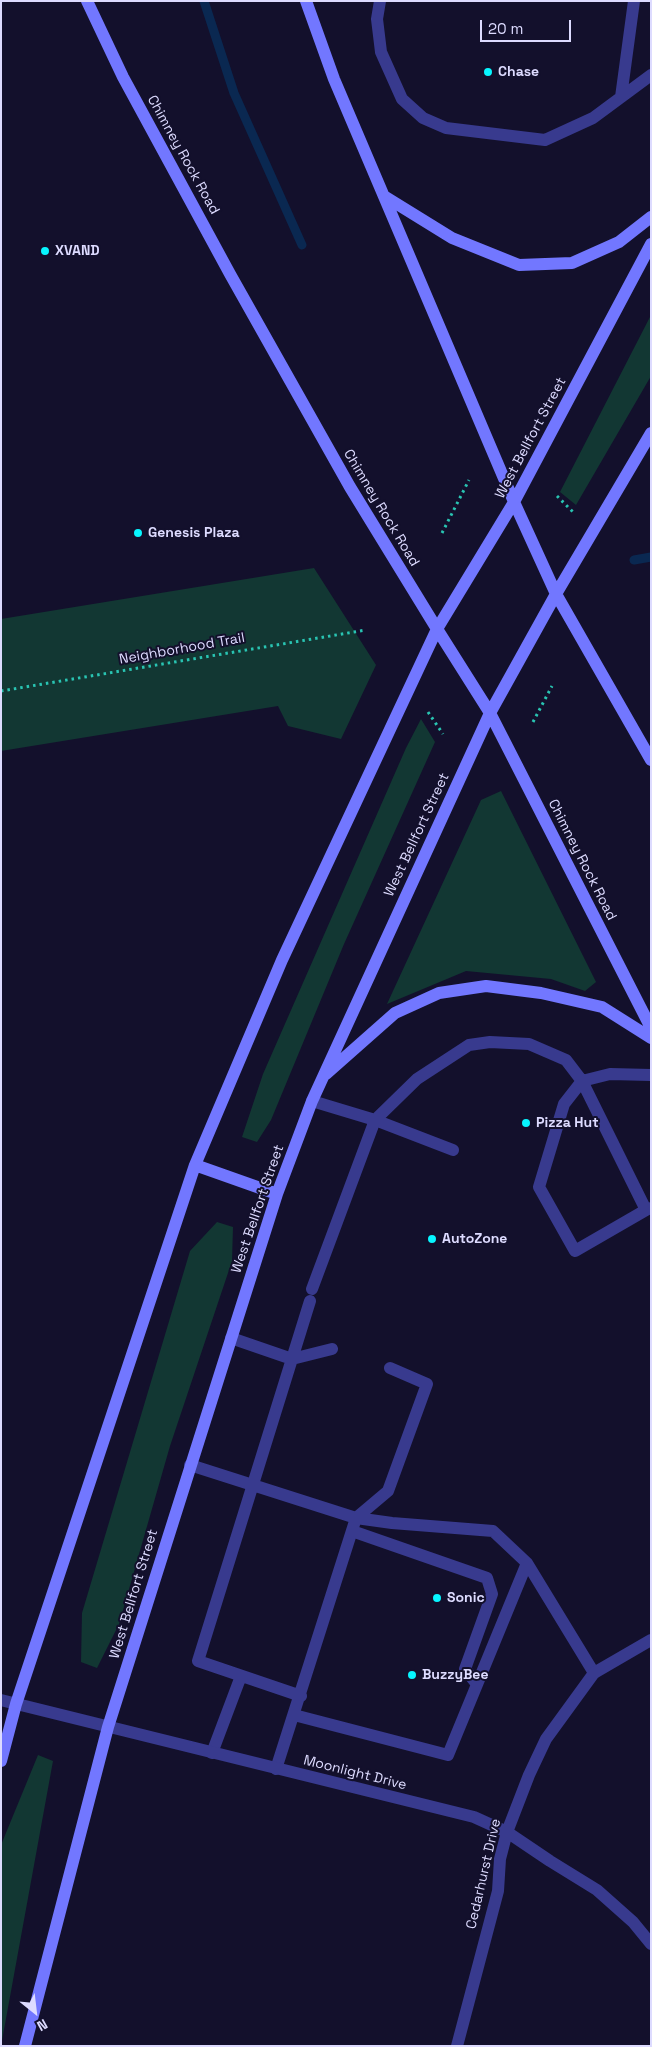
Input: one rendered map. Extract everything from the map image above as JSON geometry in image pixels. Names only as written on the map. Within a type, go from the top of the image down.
[{"type":"main road","name":"Chimney Rock Road","points":[[87,1],[123,77],[230,274],[350,487],[436,630],[490,713],[651,1028]]},
{"type":"main road","points":[[306,1],[334,79],[514,502],[556,594],[651,760]]},
{"type":"main road","points":[[384,196],[452,238],[519,265],[572,263],[619,242],[651,218]]},
{"type":"main road","name":"West Bellfort Street","points":[[1,1761],[16,1704],[194,1165],[294,931],[436,630],[514,502],[651,244]]},
{"type":"main road","name":"West Bellfort Street","points":[[25,2046],[108,1728],[277,1194],[312,1101],[490,713],[556,594],[651,433]]},
{"type":"main road","points":[[322,1077],[395,1013],[439,993],[486,986],[542,993],[602,1007],[651,1038]]},
{"type":"main road","points":[[194,1165],[277,1194]]},
{"type":"street","points":[[380,1],[377,19],[381,52],[402,99],[423,118],[446,128],[545,140],[593,118],[651,75]]},
{"type":"street","points":[[621,97],[634,1]]},
{"type":"street","points":[[301,1696],[198,1661],[311,1295],[375,1120],[417,1079],[469,1045],[490,1042],[529,1044],[566,1060],[582,1081],[648,1209],[575,1251],[539,1187],[564,1104],[582,1081],[610,1074],[651,1075]]},
{"type":"street","points":[[312,1101],[375,1120],[453,1150]]},
{"type":"street","points":[[231,1338],[292,1359],[332,1349]]},
{"type":"street","points":[[276,1769],[301,1696],[356,1518],[388,1491],[427,1384],[390,1368]]},
{"type":"street","points":[[190,1465],[356,1518],[392,1523],[493,1531],[527,1564],[594,1673]]},
{"type":"street","points":[[352,1531],[487,1578],[492,1594],[465,1669],[476,1683]]},
{"type":"street","points":[[294,1715],[448,1755],[476,1683],[527,1564]]},
{"type":"street","name":"Cedarhurst Drive","points":[[457,2046],[498,1891],[500,1859],[507,1832],[529,1775],[546,1739],[594,1673],[651,1640]]},
{"type":"street","points":[[212,1753],[241,1676]]},
{"type":"street","name":"Moonlight Drive","points":[[1,1700],[474,1817],[507,1832],[597,1890],[633,1922],[651,1944]]},
{"type":"path","points":[[442,533],[469,480]]},
{"type":"path","points":[[556,496],[573,512]]},
{"type":"path","name":"Neighborhood Trail","points":[[1,691],[366,630]]},
{"type":"path","points":[[533,722],[552,686]]},
{"type":"path","points":[[428,712],[443,734]]},
{"type":"green space","points":[[651,315],[651,376],[576,505],[560,492]]},
{"type":"green space","points":[[314,568],[376,665],[341,739],[288,726],[278,706],[1,751],[1,619]]},
{"type":"green space","points":[[421,719],[435,742],[344,944],[271,1120],[257,1142],[242,1137],[263,1074],[406,748]]},
{"type":"green space","points":[[501,791],[596,982],[585,991],[551,979],[466,971],[387,1004],[481,800]]},
{"type":"green space","points":[[217,1222],[233,1227],[232,1261],[170,1446],[119,1624],[97,1668],[81,1662],[82,1613],[190,1251]]},
{"type":"green space","points":[[38,1755],[53,1761],[1,2046],[1,1845]]},
{"type":"waterway","points":[[204,1],[234,93],[302,245]]},
{"type":"waterway","points":[[634,560],[651,557]]},
{"type":"place","name":"Chase","points":[[488,72]]},
{"type":"place","name":"XVAND","points":[[45,251]]},
{"type":"place","name":"Genesis Plaza","points":[[138,533]]},
{"type":"place","name":"Pizza Hut","points":[[526,1123]]},
{"type":"place","name":"AutoZone","points":[[432,1239]]},
{"type":"place","name":"Sonic","points":[[437,1598]]},
{"type":"place","name":"BuzzyBee","points":[[412,1675]]}]
